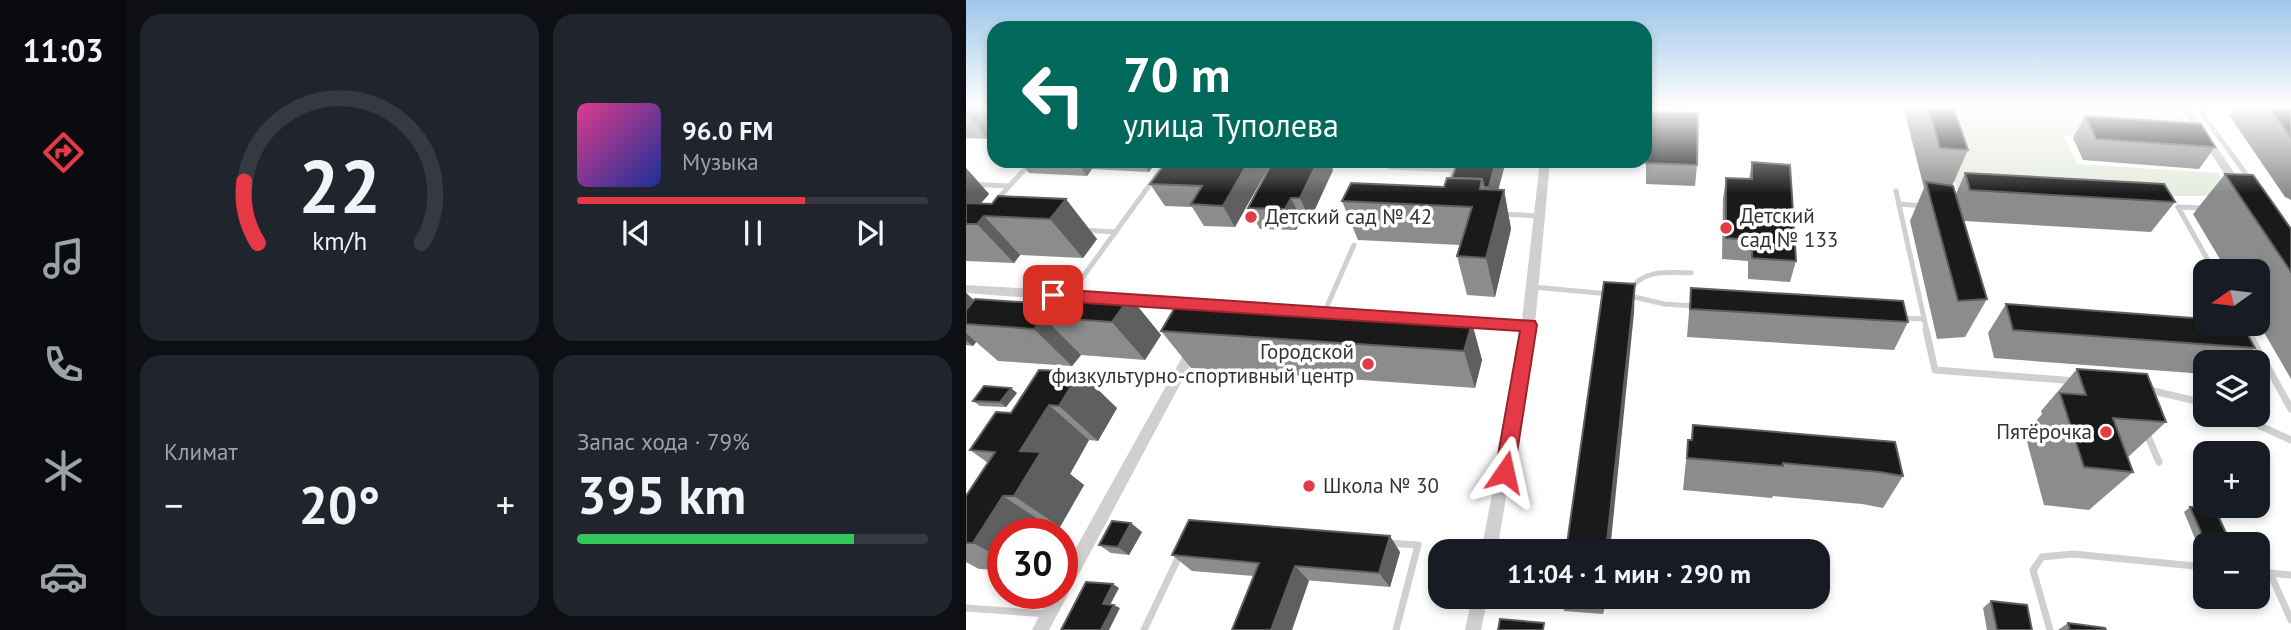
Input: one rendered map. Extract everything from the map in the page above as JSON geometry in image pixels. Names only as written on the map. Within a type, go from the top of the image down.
[{"type":"street","points":[[2204,135],[2246,198]]},
{"type":"street","points":[[1491,539],[1518,408],[1534,286],[1544,168]]},
{"type":"street","points":[[966,289],[1082,297]]},
{"type":"street","points":[[1096,298],[1213,311],[1324,313],[1529,325]]},
{"type":"street","points":[[1078,560],[1198,339]]},
{"type":"street","points":[[1040,630],[1052,609]]},
{"type":"street","points":[[1473,630],[1477,609]]},
{"type":"lane","points":[[2219,135],[2257,188]]},
{"type":"lane","points":[[986,212],[1026,168]]},
{"type":"lane","points":[[1069,296],[1162,168]]},
{"type":"lane","points":[[1411,168],[1454,170],[1447,191]]},
{"type":"lane","points":[[966,184],[1009,186]]},
{"type":"lane","points":[[1896,191],[1935,370],[2085,382]]},
{"type":"lane","points":[[1899,204],[1933,206]]},
{"type":"lane","points":[[2207,259],[2178,207],[2216,208]]},
{"type":"lane","points":[[1491,214],[1541,216]]},
{"type":"lane","points":[[1074,230],[1116,232]]},
{"type":"lane","points":[[1324,313],[1354,245]]},
{"type":"lane","points":[[1626,295],[1637,279],[1660,272],[1691,273]]},
{"type":"lane","points":[[1534,286],[1626,295],[1664,304],[1705,306]]},
{"type":"lane","points":[[1896,317],[1924,319]]},
{"type":"lane","points":[[2250,336],[2291,409]]},
{"type":"lane","points":[[2139,388],[2193,400]]},
{"type":"lane","points":[[2142,423],[2159,462]]},
{"type":"lane","points":[[2262,427],[2291,440]]},
{"type":"lane","points":[[1144,630],[1188,538]]},
{"type":"lane","points":[[1378,542],[1418,545],[1396,630]]},
{"type":"lane","points":[[2050,630],[2033,570],[2042,557],[2073,554],[2193,566]]},
{"type":"lane","points":[[2291,575],[2270,573],[2291,620]]},
{"type":"lane","points":[[966,608],[1049,614]]},
{"type":"shaded area","points":[[1939,135],[2195,135],[2199,142],[2064,136],[2077,164],[2218,173],[2233,196],[1959,196]]},
{"type":"building","points":[[1652,135],[1698,135],[1697,165],[1652,163]]},
{"type":"building","points":[[1936,135],[1963,135],[1968,150],[1940,148]]},
{"type":"building","points":[[2094,135],[2208,135],[2215,147],[2096,139]]},
{"type":"building","points":[[1752,162],[1790,165],[1796,261],[1752,258],[1752,240],[1726,238],[1726,178],[1752,179]]},
{"type":"building","points":[[1162,168],[1245,168],[1223,206],[1191,204],[1202,186],[1150,184]]},
{"type":"building","points":[[1269,168],[1315,168],[1300,198],[1291,198],[1285,209],[1248,208]]},
{"type":"building","points":[[1456,168],[1494,168],[1489,187],[1484,187],[1482,179],[1452,178]]},
{"type":"building","points":[[1965,173],[2164,184],[2175,202],[1970,190]]},
{"type":"building","points":[[2225,174],[2253,175],[2291,229],[2291,272]]},
{"type":"building","points":[[1447,178],[1482,179],[1480,189],[1504,190],[1486,258],[1457,256],[1472,207],[1342,201],[1351,183],[1444,187]]},
{"type":"building","points":[[1926,182],[1953,186],[1987,299],[1958,301]]},
{"type":"building","points":[[998,196],[1066,199],[1050,219],[984,216],[977,224],[966,224],[966,203],[992,204]]},
{"type":"building","points":[[1604,282],[1635,284],[1607,539],[1568,539]]},
{"type":"building","points":[[1691,288],[1903,301],[1908,322],[1690,309]]},
{"type":"building","points":[[1058,292],[1130,297],[1112,322],[1043,317],[1034,329],[966,324],[966,310],[975,299],[1049,304]]},
{"type":"building","points":[[1177,304],[1472,323],[1464,351],[1161,331]]},
{"type":"building","points":[[2006,304],[2193,318],[2193,336],[2248,336],[2255,348],[2013,330]]},
{"type":"building","points":[[2077,369],[2147,374],[2166,422],[2113,418],[2133,472],[2084,467],[2060,393],[2086,395]]},
{"type":"building","points":[[1039,370],[1080,372],[1059,406],[1049,405],[1020,451],[1041,452],[1014,496],[1003,496],[973,543],[966,543],[966,496],[995,452],[970,450],[996,412],[1011,413]]},
{"type":"building","points":[[984,386],[1011,388],[1000,402],[973,401]]},
{"type":"building","points":[[1693,425],[1895,442],[1903,476],[1783,463],[1783,466],[1687,458],[1688,440],[1692,440]]},
{"type":"building","points":[[2195,518],[2219,518],[2226,532],[2201,532]]},
{"type":"building","points":[[1189,520],[1390,536],[1379,573],[1295,566],[1271,630],[1232,630],[1259,563],[1172,555]]},
{"type":"building","points":[[1112,521],[1131,523],[1118,547],[1099,545]]},
{"type":"building","points":[[1086,582],[1113,584],[1103,604],[1114,605],[1101,630],[1061,630],[1072,609],[1078,609],[1078,597]]},
{"type":"building","points":[[1991,601],[2027,605],[2032,630],[1997,630]]},
{"type":"building","points":[[1500,619],[1544,623],[1543,630],[1498,630]]},
{"type":"building","points":[[2068,623],[2105,628],[2106,630],[2070,630]]},
{"type":"place","name":"Детский сад № 42","points":[[1251,217]]},
{"type":"place","name":"Детский сад № 133","points":[[1726,228]]},
{"type":"place","name":"Городской физкультурно-спортивный центр","points":[[1368,364]]},
{"type":"place","name":"Пятёрочка","points":[[2106,432]]},
{"type":"place","name":"Школа № 30","points":[[1309,486]]},
{"type":"route","points":[[1053,295],[1529,325],[1518,408],[1505,472]]}]
